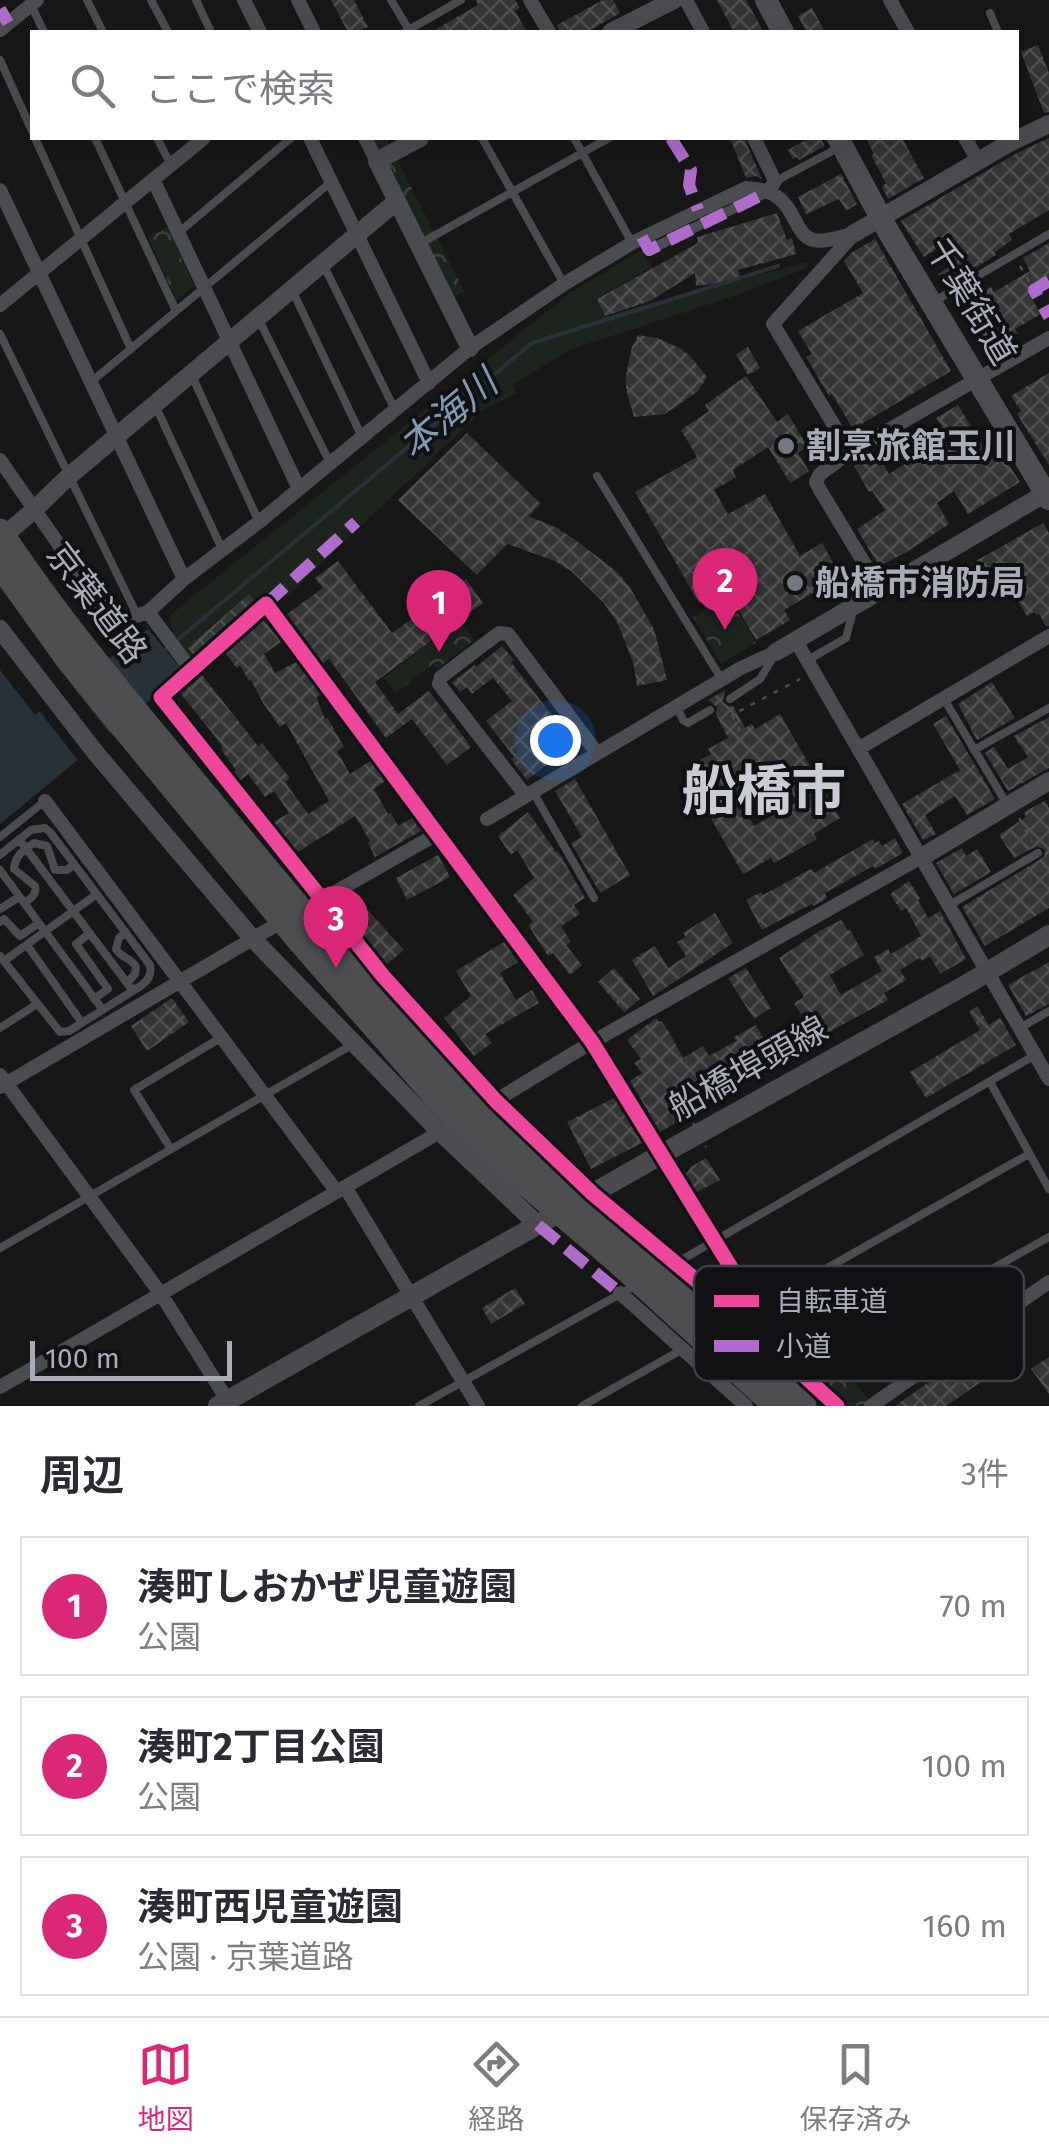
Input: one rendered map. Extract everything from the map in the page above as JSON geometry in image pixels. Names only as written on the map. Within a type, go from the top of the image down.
[{"type":"highway","points":[[766,0],[782,30]]},
{"type":"highway","name":"千葉街道","points":[[840,142],[931,304],[1048,493]]},
{"type":"highway","name":"京葉道路","points":[[0,531],[80,644],[289,896],[473,1106],[694,1308]]},
{"type":"highway","name":"京葉道路","points":[[0,565],[111,712],[297,938],[434,1095],[492,1155],[694,1331]]},
{"type":"highway","name":"京葉道路","points":[[749,1381],[776,1406]]},
{"type":"highway","name":"京葉道路","points":[[776,1381],[804,1406]]},
{"type":"main road","name":"船橋埠頭線","points":[[226,1404],[1049,934]]},
{"type":"street","points":[[244,0],[259,30]]},
{"type":"street","points":[[298,0],[313,30]]},
{"type":"street","points":[[530,0],[548,30]]},
{"type":"street","points":[[616,30],[674,0]]},
{"type":"street","points":[[686,0],[701,30]]},
{"type":"street","points":[[890,0],[907,30]]},
{"type":"street","points":[[0,30],[34,3]]},
{"type":"street","points":[[1019,136],[1049,124]]},
{"type":"street","points":[[0,305],[202,140]]},
{"type":"street","points":[[311,140],[429,383]]},
{"type":"street","points":[[366,140],[470,348]]},
{"type":"street","points":[[377,161],[416,140]]},
{"type":"street","points":[[755,140],[772,187],[804,235],[816,241],[853,234],[1010,140]]},
{"type":"street","points":[[966,140],[978,162]]},
{"type":"street","points":[[153,179],[299,489]]},
{"type":"street","points":[[0,460],[103,608],[124,620],[143,614],[470,348],[564,284],[637,240],[746,188],[772,187]]},
{"type":"street","points":[[0,190],[184,579]]},
{"type":"street","points":[[0,539],[154,404],[398,202]]},
{"type":"street","points":[[850,452],[773,324],[853,234]]},
{"type":"street","points":[[881,591],[816,482],[820,474],[850,452],[1049,338]]},
{"type":"street","points":[[487,818],[1048,493]]},
{"type":"street","points":[[694,1279],[593,1194],[496,1101],[383,976],[162,697],[266,604],[592,1042],[731,1266]]},
{"type":"street","points":[[143,614],[192,671]]},
{"type":"street","points":[[0,629],[95,752],[252,938],[440,1132],[538,1225]]},
{"type":"street","points":[[529,794],[438,684],[441,677],[499,633],[508,634],[597,753]]},
{"type":"street","points":[[858,749],[1049,636]]},
{"type":"street","points":[[796,641],[1049,1080]]},
{"type":"street","points":[[0,1387],[592,1042],[1049,782]]},
{"type":"street","points":[[45,800],[176,985],[222,1037],[341,1189],[478,1406]]},
{"type":"street","points":[[226,1404],[161,1294],[2,1082],[437,834]]},
{"type":"street","points":[[1024,1299],[1049,1282]]},
{"type":"street","points":[[620,1294],[694,1361]]},
{"type":"street","points":[[719,1381],[749,1406]]},
{"type":"street","points":[[810,1381],[837,1406]]},
{"type":"street","points":[[871,1406],[907,1381]]},
{"type":"lane","points":[[87,0],[103,30]]},
{"type":"lane","points":[[151,0],[167,30]]},
{"type":"lane","points":[[196,0],[211,30]]},
{"type":"lane","points":[[392,0],[407,30]]},
{"type":"lane","points":[[409,30],[461,0]]},
{"type":"lane","points":[[34,3],[43,30]]},
{"type":"lane","points":[[990,13],[997,30]]},
{"type":"lane","points":[[0,60],[30,125]]},
{"type":"lane","points":[[37,140],[131,348]]},
{"type":"lane","points":[[95,140],[176,311]]},
{"type":"lane","points":[[158,140],[171,165]]},
{"type":"lane","points":[[178,233],[289,140]]},
{"type":"lane","points":[[483,140],[564,284]]},
{"type":"lane","points":[[575,140],[637,240]]},
{"type":"lane","points":[[418,245],[605,140]]},
{"type":"lane","points":[[772,187],[840,142]]},
{"type":"lane","points":[[91,382],[332,182]]},
{"type":"lane","points":[[931,304],[1049,234]]},
{"type":"lane","points":[[323,264],[396,410]]},
{"type":"lane","points":[[292,290],[362,437]]},
{"type":"lane","points":[[258,318],[330,463]]},
{"type":"lane","points":[[0,334],[68,477],[143,614]]},
{"type":"lane","points":[[191,374],[259,522]]},
{"type":"lane","points":[[154,404],[222,549]]},
{"type":"lane","points":[[597,476],[722,680]]},
{"type":"lane","points":[[809,667],[846,638],[854,607]]},
{"type":"lane","points":[[730,699],[760,680],[776,652]]},
{"type":"lane","points":[[944,698],[1009,805]]},
{"type":"lane","points":[[676,706],[688,723],[710,710]]},
{"type":"lane","points":[[974,750],[1049,708]]},
{"type":"lane","points":[[529,794],[594,898]]},
{"type":"lane","points":[[0,836],[45,800]]},
{"type":"lane","points":[[0,855],[31,830],[45,828],[150,964],[146,983],[130,987],[82,1023],[60,1032],[2,958],[27,944],[42,927]]},
{"type":"lane","points":[[19,839],[130,987]]},
{"type":"lane","points":[[0,909],[33,897],[35,886],[14,869],[16,859],[34,843],[47,846],[55,870],[67,870],[74,864]]},
{"type":"lane","points":[[948,906],[1038,853]]},
{"type":"lane","points":[[0,870],[102,1010]]},
{"type":"lane","points":[[0,922],[4,919],[20,936],[74,911],[97,894]]},
{"type":"lane","points":[[126,932],[118,938],[116,949],[136,967],[130,987]]},
{"type":"lane","points":[[90,933],[76,944],[108,989],[94,999]]},
{"type":"lane","points":[[27,944],[82,1023]]},
{"type":"lane","points":[[94,970],[109,958]]},
{"type":"lane","points":[[73,970],[87,960]]},
{"type":"lane","points":[[149,977],[176,985]]},
{"type":"lane","points":[[0,1028],[37,1004]]},
{"type":"lane","points":[[1020,1028],[1049,1011]]},
{"type":"lane","points":[[170,1149],[134,1090],[222,1037]]},
{"type":"lane","points":[[0,1248],[354,1043]]},
{"type":"lane","points":[[419,1406],[716,1242],[1036,1055]]},
{"type":"lane","points":[[990,1082],[1049,1189]]},
{"type":"lane","points":[[830,1266],[1029,1154]]},
{"type":"lane","points":[[997,1266],[1049,1237]]},
{"type":"lane","points":[[582,1406],[694,1343]]},
{"type":"lane","points":[[749,1406],[798,1381]]},
{"type":"path","points":[[1013,255],[1034,290]]},
{"type":"path","points":[[740,731],[732,714],[809,667]]},
{"type":"path","points":[[1009,805],[1049,873]]},
{"type":"path","points":[[693,1123],[706,1147]]},
{"type":"green space","points":[[373,140],[387,140],[464,291],[451,299]]},
{"type":"green space","points":[[168,227],[194,286],[176,301],[148,236]]},
{"type":"green space","points":[[642,250],[652,267],[596,299],[605,317],[807,262],[809,267],[743,293],[569,350],[513,385],[516,393],[482,411],[285,598],[276,586],[190,657],[173,633],[170,615],[571,292]]},
{"type":"green space","points":[[728,596],[756,643],[721,663],[693,617]]},
{"type":"green space","points":[[460,620],[474,640],[437,669],[433,664],[396,693],[384,678]]},
{"type":"green space","points":[[815,1381],[853,1381],[871,1402],[866,1406],[843,1406]]},
{"type":"shaded area","points":[[148,629],[184,672],[0,824],[0,670],[35,715]]},
{"type":"pier","points":[[70,683],[113,737],[81,764],[37,708]]},
{"type":"building","points":[[331,0],[354,0],[368,27],[347,30]]},
{"type":"building","points":[[476,0],[515,0],[520,8],[515,11],[526,30],[434,30],[478,5]]},
{"type":"building","points":[[603,0],[613,0],[620,13],[590,30],[559,30],[557,25]]},
{"type":"building","points":[[717,0],[746,0],[762,29],[733,30]]},
{"type":"building","points":[[812,8],[824,30],[806,30],[798,16]]},
{"type":"building","points":[[1038,45],[1049,73],[1049,112],[1044,113],[1021,52]]},
{"type":"building","points":[[1049,138],[1049,210],[1009,234],[1012,240],[996,255],[945,286],[938,274],[957,262],[946,243],[924,257],[901,221]]},
{"type":"building","points":[[731,140],[745,140],[762,179],[746,178]]},
{"type":"building","points":[[806,140],[821,140],[825,146],[799,160],[793,159],[788,150]]},
{"type":"building","points":[[867,140],[903,140],[924,178],[888,199],[882,187],[886,183],[871,155],[874,154]]},
{"type":"building","points":[[841,174],[857,204],[846,211],[839,199],[806,214],[798,197]]},
{"type":"building","points":[[777,213],[787,240],[792,238],[796,254],[738,270],[740,276],[713,284],[696,286],[695,273],[650,301],[605,316],[597,299],[698,243],[697,237]]},
{"type":"building","points":[[875,239],[951,371],[853,429],[806,357],[812,354],[798,331],[863,293],[844,261]]},
{"type":"building","points":[[1049,243],[1049,279],[1031,291],[1041,314],[1015,329],[1018,333],[984,352],[958,307],[991,287],[994,292],[1030,271],[1023,258]]},
{"type":"building","points":[[638,335],[680,348],[707,377],[697,392],[665,414],[634,417],[626,375]]},
{"type":"building","points":[[748,347],[760,368],[748,375],[736,354]]},
{"type":"building","points":[[1049,373],[1049,465],[1017,414],[1021,411],[1011,396]]},
{"type":"building","points":[[746,376],[777,422],[788,414],[808,447],[798,453],[809,471],[790,483],[768,447],[736,468],[736,477],[714,490],[728,514],[765,494],[800,556],[822,543],[841,576],[784,610],[790,620],[756,640],[729,594],[706,607],[702,601],[699,603],[635,492],[697,457],[681,430],[709,411],[705,405]]},
{"type":"building","points":[[958,405],[984,448],[994,442],[1020,482],[968,514],[954,491],[937,503],[949,524],[879,566],[857,529],[885,510],[854,466],[877,453],[889,474],[914,458],[907,448],[942,426],[936,418]]},
{"type":"building","points":[[467,433],[541,504],[528,516],[574,539],[629,586],[654,629],[667,680],[637,686],[633,662],[617,622],[571,571],[507,544],[477,575],[398,500]]},
{"type":"building","points":[[1043,523],[1049,533],[1049,626],[1039,614],[1027,616],[1002,574],[969,593],[959,575],[960,570]]},
{"type":"building","points":[[338,561],[392,633],[435,602],[427,590],[437,583],[446,594],[466,579],[483,603],[375,682],[398,714],[429,691],[471,747],[447,765],[412,719],[386,738],[329,659],[323,663],[287,614],[323,588],[315,578]]},
{"type":"building","points":[[249,594],[254,600],[193,654],[188,648]]},
{"type":"building","points":[[264,620],[281,642],[264,654],[275,673],[296,662],[321,695],[316,697],[344,747],[337,751],[350,774],[370,761],[385,781],[374,789],[388,814],[398,826],[412,818],[421,831],[375,857],[355,816],[298,852],[274,822],[289,813],[274,791],[265,797],[248,774],[241,780],[234,772],[221,744],[181,694],[202,675],[258,746],[262,743],[290,778],[285,782],[308,814],[329,801],[286,723],[280,727],[251,680],[226,654]]},
{"type":"building","points":[[502,646],[574,744],[527,780],[486,721],[512,701],[493,678],[472,694],[467,687],[460,692],[452,682]]},
{"type":"building","points":[[992,682],[1015,718],[977,740],[958,704]]},
{"type":"building","points":[[725,690],[723,702],[733,706],[745,728],[752,724],[755,729],[780,714],[840,818],[814,834],[817,839],[774,863],[771,858],[743,874],[683,770],[711,754],[708,749],[728,738],[716,714],[717,707],[708,700]],"holes":[[[775,764],[797,802],[754,826],[739,798],[751,791],[745,781]]]},
{"type":"building","points":[[946,716],[995,799],[967,815],[955,796],[925,815],[936,834],[923,840],[902,804],[960,770],[933,724]]},
{"type":"building","points":[[1049,717],[1049,768],[1008,791],[985,753],[994,747],[1008,769],[1028,757],[1014,736]]},
{"type":"building","points":[[575,779],[630,875],[600,893],[571,843],[582,837],[555,791]]},
{"type":"building","points":[[1045,801],[1049,808],[1049,908],[985,946],[962,907],[1044,857],[1045,850],[1037,846],[1014,858],[999,835],[1026,817],[1024,812]]},
{"type":"building","points":[[528,812],[558,851],[585,898],[574,905],[580,914],[561,926],[571,942],[566,945],[582,965],[570,975],[553,953],[548,956],[528,925],[533,922],[513,895],[534,878],[517,850],[511,855],[498,836]]},
{"type":"building","points":[[895,838],[903,853],[825,893],[827,898],[813,906],[762,930],[746,900],[811,869],[814,873],[873,839],[882,846]]},
{"type":"building","points":[[962,848],[966,856],[977,849],[991,872],[954,894],[936,863]]},
{"type":"building","points":[[438,855],[450,877],[407,900],[396,878]]},
{"type":"building","points":[[909,881],[928,918],[940,911],[966,959],[940,974],[930,956],[922,961],[920,958],[900,970],[906,980],[884,993],[888,1000],[818,1042],[794,1003],[804,997],[779,958],[841,920],[864,955],[830,975],[841,995],[882,971],[874,957],[888,949],[891,954],[921,936],[906,908],[901,911],[890,894]]},
{"type":"building","points":[[364,906],[404,950],[387,964],[350,917]]},
{"type":"building","points":[[715,913],[733,943],[653,996],[632,960],[655,946],[668,968],[686,956],[677,942],[686,937],[683,933]]},
{"type":"building","points":[[504,942],[518,962],[500,973],[516,1000],[532,990],[539,1003],[485,1034],[492,1043],[474,1056],[444,1018],[471,996],[456,971]]},
{"type":"building","points":[[1049,962],[1049,1004],[1026,1016],[1008,985]]},
{"type":"building","points":[[614,968],[640,999],[624,1012],[598,982]]},
{"type":"building","points":[[746,968],[771,1008],[754,1019],[728,978]]},
{"type":"building","points":[[172,998],[189,1022],[147,1051],[131,1026]]},
{"type":"building","points":[[977,1006],[989,1025],[1000,1018],[1016,1045],[926,1098],[910,1072],[980,1030],[969,1012]]},
{"type":"building","points":[[656,1018],[683,1058],[703,1046],[709,1056],[756,1025],[777,1063],[677,1118],[679,1121],[660,1132],[630,1081],[642,1073],[634,1063],[641,1059],[627,1040]]},
{"type":"building","points":[[614,1098],[642,1143],[591,1169],[567,1122]]},
{"type":"building","points":[[706,1158],[720,1180],[697,1192],[686,1174]]},
{"type":"building","points":[[515,1288],[525,1304],[491,1324],[482,1308]]},
{"type":"building","points":[[1049,1357],[1049,1394],[1031,1369]]},
{"type":"building","points":[[930,1381],[982,1381],[946,1406],[895,1406]]},
{"type":"waterway","name":"本海川","points":[[163,652],[532,343],[778,266]]},
{"type":"marked path","points":[[0,9],[8,23]]},
{"type":"marked path","points":[[672,140],[691,170],[689,185],[698,210]]},
{"type":"marked path","points":[[642,237],[649,250],[768,192]]},
{"type":"marked path","points":[[1049,281],[1034,290],[1049,317]]},
{"type":"marked path","points":[[266,604],[356,522]]},
{"type":"marked path","points":[[538,1225],[620,1293]]},
{"type":"cycle path","points":[[694,1279],[593,1194],[496,1101],[383,976],[161,697],[266,604],[592,1042],[730,1266]]},
{"type":"cycle path","points":[[810,1381],[837,1406]]},
{"type":"place","name":"割烹旅館玉川","points":[[786,446]]},
{"type":"place","name":"船橋市消防局","points":[[795,583]]},
{"type":"place","name":"湊町2丁目公園","points":[[725,630]]},
{"type":"place","name":"湊町しおかぜ児童遊園","points":[[439,652]]},
{"type":"place","name":"湊町西児童遊園","points":[[336,968]]},
{"type":"district","name":"船橋市","points":[[764,792]]}]
